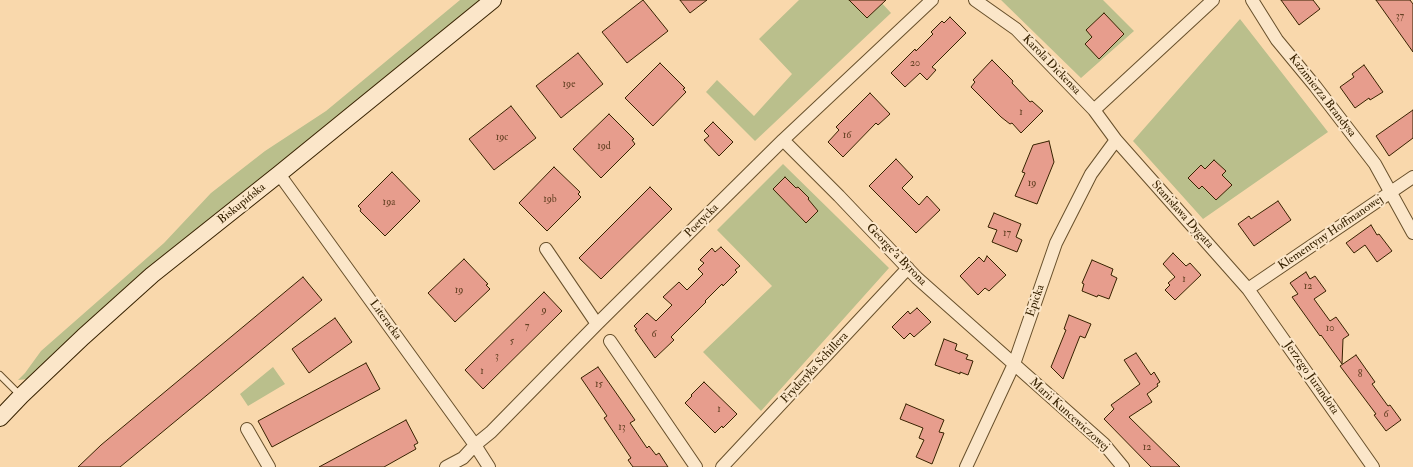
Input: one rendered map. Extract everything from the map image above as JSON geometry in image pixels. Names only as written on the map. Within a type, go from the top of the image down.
[{"type":"street","name":"Biskupińska","points":[[0,418],[83,337],[152,275],[279,174],[492,0]]},
{"type":"street","name":"Poetycka","points":[[446,467],[463,458],[475,444],[491,432],[597,324],[783,140],[932,0]]},
{"type":"street","name":"Karola Dickensa","points":[[975,0],[1016,30],[1094,110],[1116,140]]},
{"type":"street","points":[[1094,110],[1213,0]]},
{"type":"street","name":"Kazimierza Brandysa","points":[[1252,0],[1277,40],[1315,86],[1375,164],[1413,233]]},
{"type":"street","name":"George'a Byrona","points":[[783,140],[908,268],[1014,364]]},
{"type":"street","name":"Stanisława Dygata","points":[[1116,140],[1248,289]]},
{"type":"street","name":"Epicka","points":[[966,467],[1014,364],[1056,244],[1091,174],[1116,140]]},
{"type":"street","name":"Literacka","points":[[279,174],[475,444],[489,467]]},
{"type":"street","name":"Klementyny Hoffmanowej","points":[[1248,289],[1413,177]]},
{"type":"street","points":[[546,249],[597,324]]},
{"type":"street","name":"Fryderyka Schillera","points":[[722,467],[908,268]]},
{"type":"street","name":"Jerzego Jurandota","points":[[1248,289],[1373,467]]},
{"type":"street","points":[[610,341],[696,467]]},
{"type":"street","name":"Marii Kuncewiczowej","points":[[1014,364],[1104,444],[1123,467]]},
{"type":"street","points":[[247,429],[269,467]]},
{"type":"lane","points":[[0,375],[21,396]]},
{"type":"green space","points":[[460,0],[484,0],[28,379],[18,380],[41,351],[164,243],[211,193],[265,151],[326,111]]},
{"type":"green space","points":[[799,0],[879,0],[891,13],[755,141],[706,92],[717,80],[754,116],[792,74],[759,39]]},
{"type":"green space","points":[[1001,0],[1103,0],[1134,31],[1081,78]]},
{"type":"green space","points":[[1240,19],[1328,132],[1203,219],[1133,141]]},
{"type":"green space","points":[[783,164],[889,268],[761,411],[703,352],[772,286],[717,230]]},
{"type":"green space","points":[[273,367],[285,384],[248,406],[240,394]]},
{"type":"building","points":[[643,0],[668,31],[627,63],[602,32]]},
{"type":"building","points":[[680,0],[707,0],[690,13]]},
{"type":"building","points":[[849,0],[886,0],[867,18]]},
{"type":"building","points":[[1281,0],[1313,0],[1320,9],[1299,25]]},
{"type":"building","points":[[1376,0],[1410,0],[1413,4],[1413,52]]},
{"type":"building","points":[[1104,13],[1124,34],[1099,59],[1085,44],[1092,37],[1086,30]]},
{"type":"building","points":[[950,17],[966,33],[932,67],[936,70],[927,80],[920,73],[905,87],[891,73],[915,49],[916,51],[933,34],[931,32],[942,21],[944,23]]},
{"type":"building","points":[[578,53],[603,84],[561,118],[536,86]]},
{"type":"building","points":[[992,60],[1013,81],[1012,83],[1030,102],[1032,101],[1043,111],[1021,133],[1012,123],[1010,124],[1001,117],[971,87],[975,82],[973,80]]},
{"type":"building","points":[[660,63],[685,88],[683,89],[686,92],[653,126],[625,98]]},
{"type":"building","points":[[1364,65],[1383,92],[1370,100],[1369,98],[1355,108],[1340,87],[1354,77],[1352,74]]},
{"type":"building","points":[[870,93],[890,114],[878,125],[876,123],[843,157],[828,142],[839,130],[836,127]]},
{"type":"building","points":[[511,106],[536,138],[494,170],[469,139]]},
{"type":"building","points":[[1413,110],[1413,138],[1389,156],[1376,136]]},
{"type":"building","points":[[609,114],[634,139],[632,140],[635,144],[601,178],[573,149]]},
{"type":"building","points":[[713,122],[733,142],[719,156],[704,140],[709,136],[704,131]]},
{"type":"building","points":[[1049,141],[1054,162],[1037,204],[1015,196],[1025,173],[1022,172],[1033,145]]},
{"type":"building","points":[[896,159],[913,177],[902,188],[919,205],[927,196],[940,210],[916,233],[869,186]]},
{"type":"building","points":[[1214,160],[1226,171],[1222,175],[1232,185],[1216,200],[1202,186],[1199,189],[1188,178],[1201,165],[1205,169]]},
{"type":"building","points":[[554,167],[580,192],[578,194],[581,197],[547,231],[519,203]]},
{"type":"building","points":[[392,172],[420,201],[385,236],[360,211],[361,209],[358,206]]},
{"type":"building","points":[[785,177],[809,198],[808,199],[818,211],[806,223],[773,189]]},
{"type":"building","points":[[650,187],[672,209],[601,279],[579,258]]},
{"type":"building","points":[[1278,201],[1291,220],[1254,246],[1238,224],[1249,216],[1251,219]]},
{"type":"building","points":[[994,213],[1021,224],[1016,237],[1022,240],[1017,252],[992,242],[997,230],[988,227]]},
{"type":"building","points":[[1371,225],[1377,235],[1379,234],[1392,251],[1377,262],[1365,245],[1354,253],[1346,243]]},
{"type":"building","points":[[721,247],[740,266],[735,270],[737,272],[705,301],[706,302],[671,337],[674,340],[655,358],[635,330],[637,329],[634,326],[647,313],[656,321],[672,305],[663,297],[679,282],[687,290],[703,274],[698,269],[704,263],[700,260],[712,248],[715,252]]},
{"type":"building","points":[[1173,253],[1186,266],[1190,263],[1201,275],[1175,300],[1165,290],[1170,285],[1168,283],[1175,277],[1163,264]]},
{"type":"building","points":[[987,256],[1006,275],[989,291],[985,288],[978,295],[960,276],[979,257],[984,262]]},
{"type":"building","points":[[464,259],[488,284],[486,285],[490,289],[455,322],[428,293]]},
{"type":"building","points":[[1092,260],[1113,269],[1111,275],[1117,278],[1109,299],[1098,295],[1097,297],[1082,291],[1084,284],[1082,283]]},
{"type":"building","points":[[1306,272],[1310,279],[1315,276],[1326,291],[1314,299],[1330,321],[1336,317],[1349,335],[1343,339],[1342,364],[1292,297],[1298,294],[1290,283]]},
{"type":"building","points":[[303,277],[322,300],[120,467],[78,467],[101,445]]},
{"type":"building","points":[[544,292],[562,311],[483,389],[465,370]]},
{"type":"building","points":[[917,308],[931,322],[914,337],[910,333],[904,339],[892,327],[908,311],[910,314]]},
{"type":"building","points":[[1069,315],[1091,324],[1085,338],[1080,336],[1063,379],[1051,367],[1066,330],[1064,329]]},
{"type":"building","points":[[335,318],[352,342],[309,373],[292,349]]},
{"type":"building","points":[[944,339],[957,344],[955,350],[968,355],[966,359],[973,361],[968,375],[960,372],[960,374],[935,365]]},
{"type":"building","points":[[1136,353],[1151,375],[1154,372],[1160,382],[1157,384],[1158,386],[1147,394],[1152,402],[1129,417],[1180,467],[1151,467],[1104,419],[1114,409],[1111,405],[1140,384],[1124,360]]},
{"type":"building","points":[[1356,355],[1375,382],[1372,384],[1388,406],[1390,405],[1401,420],[1386,431],[1374,415],[1376,414],[1340,366]]},
{"type":"building","points":[[366,363],[380,389],[272,447],[258,421]]},
{"type":"building","points":[[598,367],[635,420],[630,423],[647,448],[649,446],[656,455],[659,453],[668,467],[633,467],[628,460],[631,458],[604,418],[607,416],[581,378]]},
{"type":"building","points":[[704,382],[737,414],[723,428],[722,426],[715,433],[685,403]]},
{"type":"building","points":[[906,404],[944,420],[939,432],[944,433],[932,464],[916,457],[924,440],[919,438],[923,428],[900,419]]},
{"type":"building","points":[[406,420],[418,443],[414,445],[416,449],[384,467],[319,467]]}]
